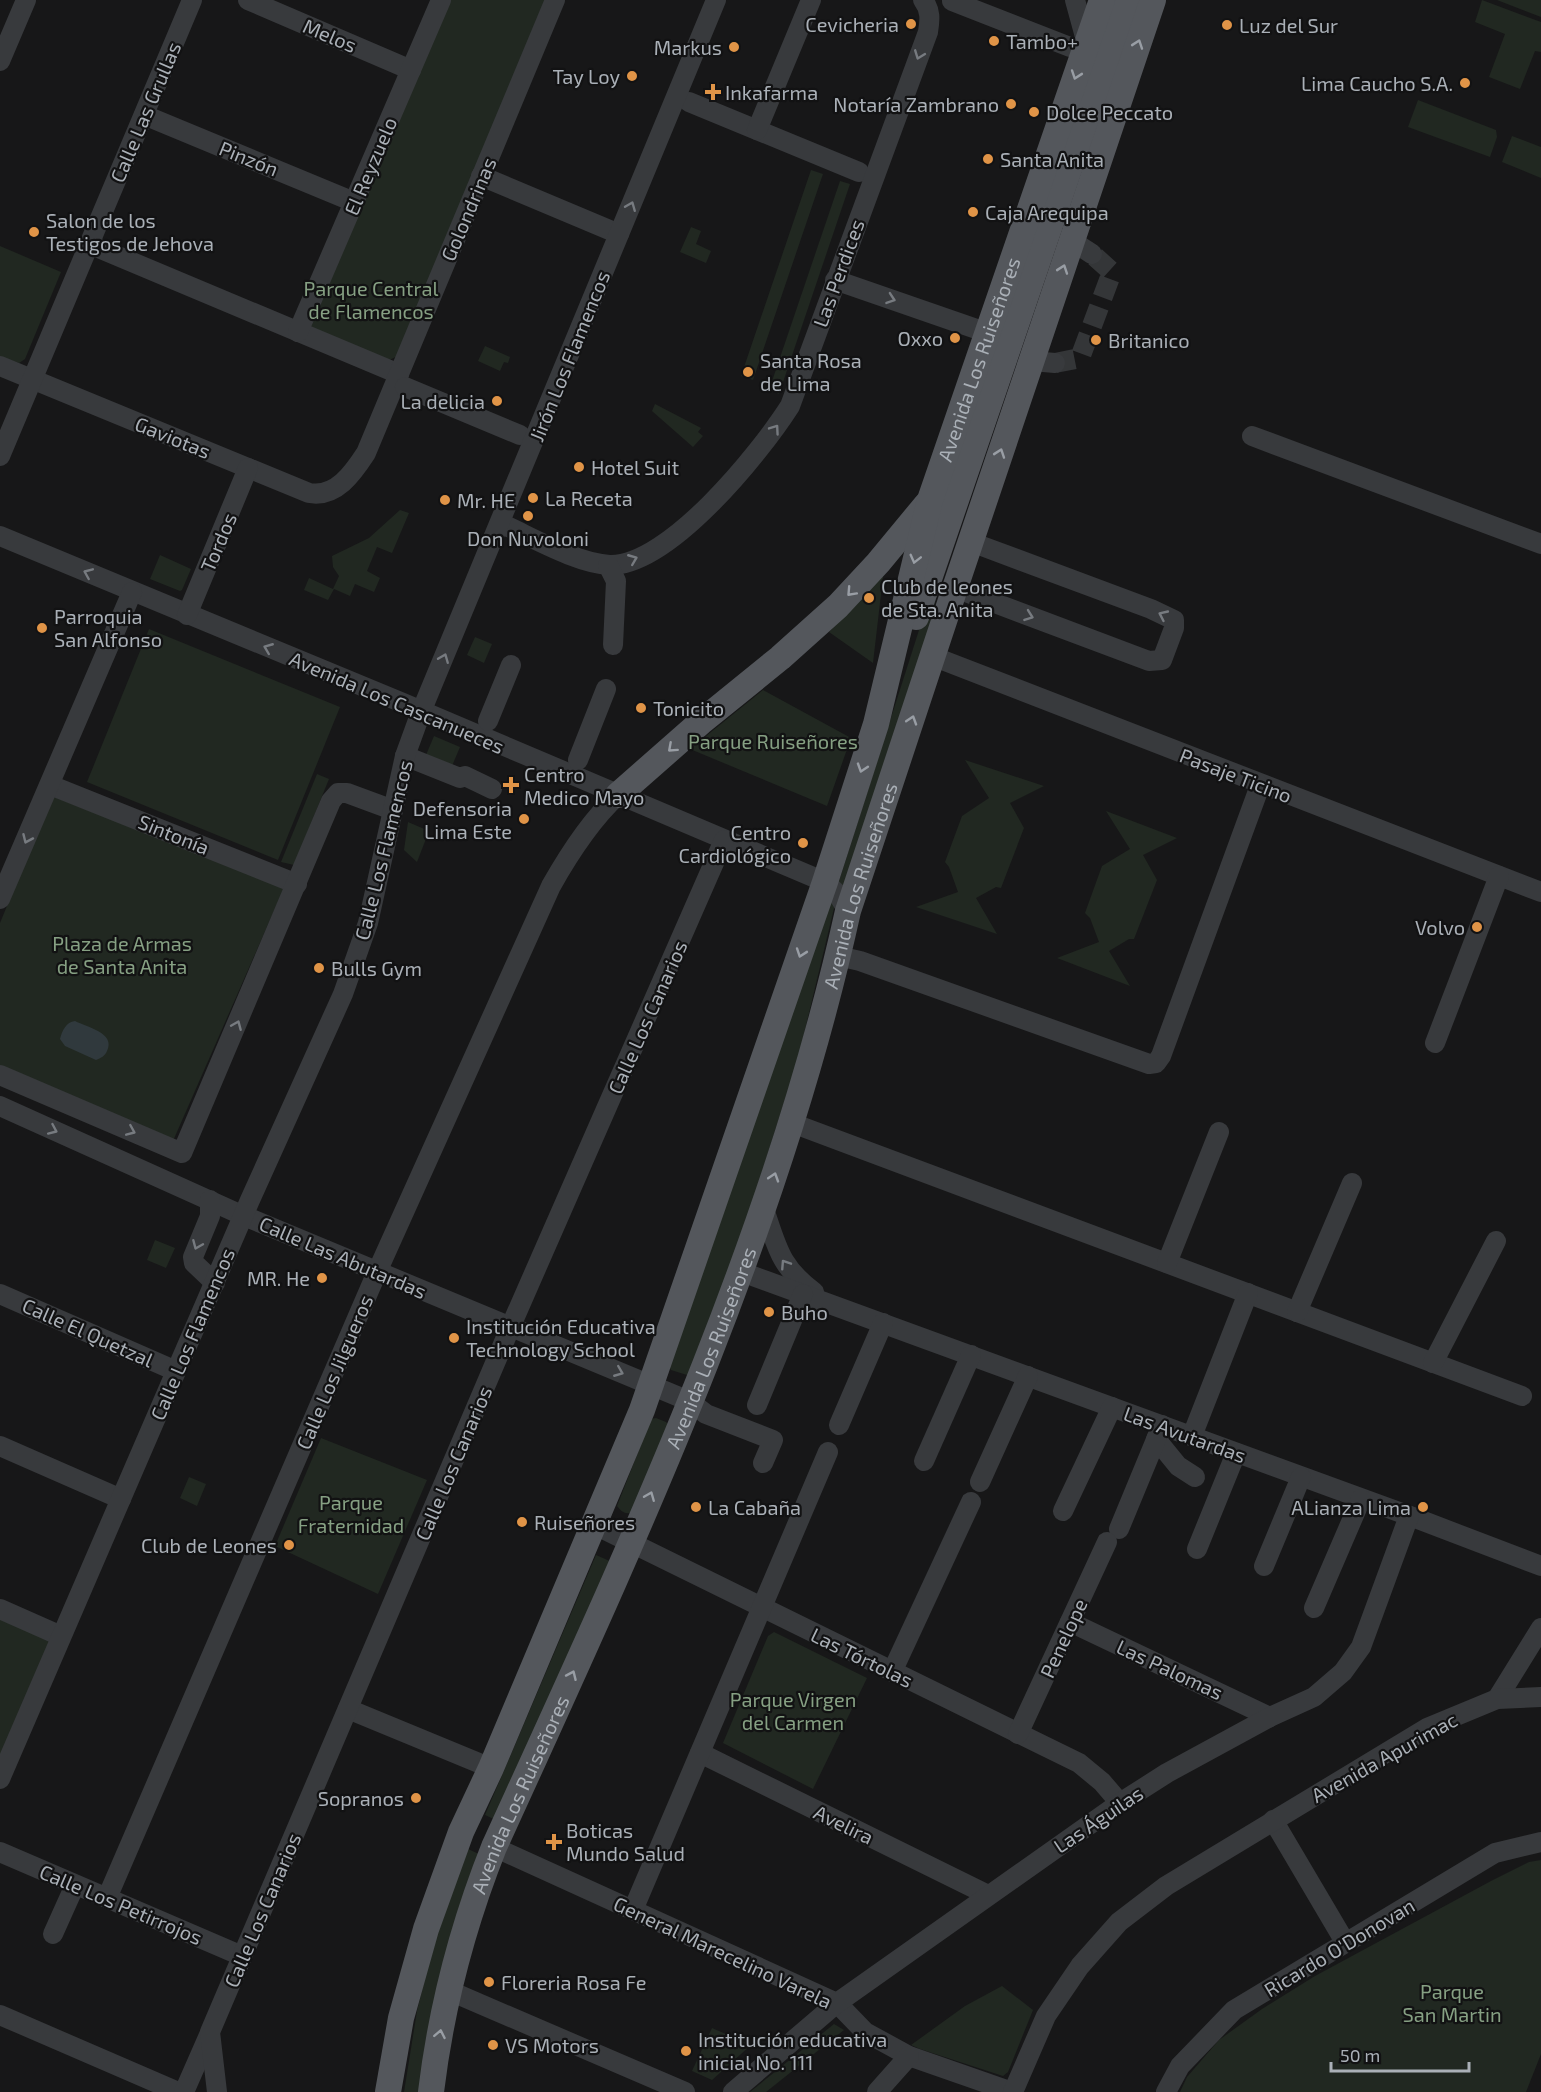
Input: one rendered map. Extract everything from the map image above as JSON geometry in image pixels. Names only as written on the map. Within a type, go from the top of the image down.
[{"type":"main road","name":"Avenida Los Ruiseñores","points":[[876,724],[930,500],[988,333],[1078,45],[1102,0]]},
{"type":"main road","name":"Avenida Los Ruiseñores","points":[[388,2092],[401,2018],[426,1929],[461,1832],[491,1768],[652,1386],[825,882],[876,724],[984,422],[1127,0]]},
{"type":"main road","name":"Avenida Los Ruiseñores","points":[[431,2092],[450,1991],[481,1882],[494,1847],[631,1544],[742,1272],[764,1209],[792,1124],[848,911],[970,542],[1043,362],[1082,247],[1153,0]]},
{"type":"main road","name":"Avenida Los Ruiseñores","points":[[954,588],[984,422]]},
{"type":"main road","points":[[618,795],[838,606],[878,563],[930,500]]},
{"type":"street","points":[[0,61],[26,0]]},
{"type":"street","name":"Calle Las Grullas","points":[[0,456],[192,0]]},
{"type":"street","name":"Melos","points":[[248,0],[411,69]]},
{"type":"street","name":"El Reyzuelo","points":[[298,332],[441,0]]},
{"type":"street","name":"Golondrinas","points":[[345,481],[366,453],[402,380],[481,176],[555,0]]},
{"type":"street","name":"Jirón Los Flamencos","points":[[422,712],[716,0]]},
{"type":"street","points":[[757,130],[811,0]]},
{"type":"street","name":"Las Perdices","points":[[500,523],[575,557],[594,563],[619,565],[670,539],[704,510],[757,453],[790,406],[928,32],[930,17],[923,0]]},
{"type":"street","points":[[952,1],[1078,45],[1075,0]]},
{"type":"street","points":[[689,102],[859,172]]},
{"type":"street","name":"Pinzón","points":[[144,115],[354,202]]},
{"type":"street","points":[[481,176],[619,234]]},
{"type":"street","points":[[89,244],[298,332],[520,435]]},
{"type":"street","points":[[836,280],[988,333]]},
{"type":"street","name":"Gaviotas","points":[[0,366],[316,494],[327,492],[345,481]]},
{"type":"street","points":[[1252,436],[1541,544]]},
{"type":"street","name":"Tordos","points":[[188,615],[248,468]]},
{"type":"street","name":"Avenida Los Cascanueces","points":[[0,536],[825,882],[837,893],[848,911]]},
{"type":"street","points":[[954,588],[1149,661],[1162,660],[1174,628],[1174,620],[1151,609],[970,542]]},
{"type":"street","points":[[608,565],[615,581],[613,645]]},
{"type":"street","points":[[0,898],[132,592]]},
{"type":"street","name":"Pasaje Ticino","points":[[932,656],[1541,892]]},
{"type":"street","points":[[488,721],[511,664]]},
{"type":"street","points":[[578,760],[606,689]]},
{"type":"street","name":"Calle Los Flamencos","points":[[0,1779],[214,1283],[343,994],[368,923],[405,756],[422,712]]},
{"type":"street","points":[[405,756],[460,778],[465,776],[492,789]]},
{"type":"street","points":[[838,956],[860,961],[1149,1064],[1156,1063],[1161,1056],[1258,790],[1257,783]]},
{"type":"street","name":"Sintonía","points":[[50,785],[297,884]]},
{"type":"street","points":[[0,1075],[182,1153],[331,801],[338,793],[347,793],[393,810]]},
{"type":"street","name":"Calle Los Jilgueros","points":[[107,1898],[377,1272],[550,886],[577,845],[608,804],[618,795]]},
{"type":"street","name":"Calle Los Canarios","points":[[217,2092],[210,2032],[510,1328],[724,840]]},
{"type":"street","points":[[1435,1043],[1499,876]]},
{"type":"street","name":"Calle Las Abutardas","points":[[0,1106],[377,1272],[690,1401],[706,1414],[773,1440],[763,1463]]},
{"type":"street","points":[[792,1124],[1522,1396]]},
{"type":"street","points":[[1167,1263],[1219,1132]]},
{"type":"street","points":[[1297,1312],[1352,1183]]},
{"type":"street","points":[[210,1200],[210,1216],[193,1257],[194,1263],[214,1283]]},
{"type":"street","name":"Las Avutardas","points":[[764,1209],[777,1251],[787,1269],[828,1303]]},
{"type":"street","points":[[1433,1363],[1496,1241]]},
{"type":"street","name":"Las Avutardas","points":[[742,1272],[1112,1407],[1159,1432],[1192,1436],[1541,1566]]},
{"type":"street","points":[[1192,1436],[1248,1293]]},
{"type":"street","name":"Calle El Quetzal","points":[[0,1294],[176,1371]]},
{"type":"street","points":[[757,1405],[803,1294]]},
{"type":"street","points":[[839,1425],[883,1323]]},
{"type":"street","points":[[924,1461],[971,1355]]},
{"type":"street","points":[[980,1482],[1028,1376]]},
{"type":"street","points":[[1063,1511],[1112,1407]]},
{"type":"street","points":[[1159,1432],[1178,1466],[1195,1477]]},
{"type":"street","name":"Penelope","points":[[1018,1734],[1113,1535],[1159,1432]]},
{"type":"street","points":[[0,1446],[121,1498]]},
{"type":"street","points":[[633,1910],[828,1452]]},
{"type":"street","points":[[1197,1549],[1236,1453]]},
{"type":"street","points":[[1264,1566],[1302,1477]]},
{"type":"street","points":[[1314,1608],[1361,1499]]},
{"type":"street","points":[[892,1672],[971,1502]]},
{"type":"street","name":"Las Águilas","points":[[733,2092],[837,2002],[1120,1803],[1167,1773],[1270,1717],[1314,1697],[1343,1672],[1361,1647],[1409,1516]]},
{"type":"street","name":"Las Tórtolas","points":[[595,1525],[761,1609],[1079,1764],[1102,1782],[1120,1803]]},
{"type":"street","points":[[0,1609],[62,1636]]},
{"type":"street","name":"Las Palomas","points":[[1070,1622],[1270,1717]]},
{"type":"street","points":[[1497,1699],[1541,1628]]},
{"type":"street","name":"Avenida Apurimac","points":[[1013,2092],[1046,2016],[1080,1966],[1119,1922],[1166,1886],[1427,1728],[1497,1699],[1541,1697]]},
{"type":"street","points":[[348,1709],[491,1768]]},
{"type":"street","name":"Avelira","points":[[700,1753],[988,1895]]},
{"type":"street","points":[[1273,1821],[1345,1942]]},
{"type":"street","name":"Ricardo O'Donovan","points":[[1166,2092],[1180,2066],[1234,2010],[1495,1853],[1541,1842]]},
{"type":"street","name":"General Marecelino Varela","points":[[494,1847],[837,2002],[865,2032],[909,2056],[1013,2092]]},
{"type":"street","name":"Calle Los Petirrojos","points":[[0,1852],[242,1956]]},
{"type":"street","points":[[53,1934],[75,1885]]},
{"type":"street","points":[[450,1991],[685,2092]]},
{"type":"street","points":[[0,2015],[178,2092]]},
{"type":"street","points":[[184,2092],[210,2032]]},
{"type":"street","points":[[877,2092],[909,2056]]},
{"type":"green space","name":"Parque Central de Flamencos","points":[[448,0],[547,0],[400,355],[387,361],[315,332],[309,323]]},
{"type":"green space","points":[[1482,0],[1541,22],[1541,52],[1535,51],[1520,89],[1489,77],[1505,34],[1475,22]]},
{"type":"green space","points":[[1497,0],[1541,0],[1541,17]]},
{"type":"green space","points":[[1418,100],[1496,130],[1497,137],[1490,157],[1408,127]]},
{"type":"green space","points":[[1512,136],[1541,147],[1541,178],[1502,162]]},
{"type":"green space","points":[[811,170],[823,174],[753,380],[741,376]]},
{"type":"green space","points":[[840,181],[850,184],[779,394],[769,390]]},
{"type":"green space","points":[[691,227],[701,231],[696,244],[711,251],[706,263],[680,252]]},
{"type":"green space","points":[[0,246],[61,272],[25,359],[19,363],[0,357]]},
{"type":"green space","points":[[485,346],[510,357],[508,363],[504,362],[500,371],[478,361]]},
{"type":"green space","points":[[655,404],[701,428],[698,432],[703,436],[693,447],[652,411]]},
{"type":"green space","points":[[400,510],[409,513],[392,553],[377,547],[367,571],[380,578],[374,592],[355,584],[350,596],[334,589],[328,600],[304,590],[309,578],[333,589],[339,576],[333,567],[332,556],[369,538]]},
{"type":"green space","points":[[956,514],[925,645],[846,896],[838,884]]},
{"type":"green space","points":[[160,555],[191,569],[182,590],[150,579]]},
{"type":"green space","points":[[879,572],[883,577],[873,663],[829,632],[852,608]]},
{"type":"green space","points":[[149,629],[340,707],[278,860],[87,782]]},
{"type":"green space","points":[[475,637],[492,644],[484,663],[467,655]]},
{"type":"green space","name":"Parque Ruiseñores","points":[[763,690],[851,738],[827,806],[690,749]]},
{"type":"green space","points":[[434,736],[460,747],[452,766],[426,755]]},
{"type":"green space","points":[[965,760],[1044,786],[1010,803],[1024,828],[1001,888],[996,887],[976,898],[997,934],[916,907],[958,892],[945,862],[962,816],[989,798]]},
{"type":"green space","points":[[317,774],[329,779],[294,865],[281,862]]},
{"type":"green space","name":"Plaza de Armas de Santa Anita","points":[[52,796],[284,888],[173,1141],[0,1066],[0,923]]},
{"type":"green space","points":[[1106,811],[1177,838],[1143,855],[1157,880],[1134,939],[1129,939],[1109,951],[1130,986],[1057,958],[1099,942],[1090,918],[1085,913],[1102,866],[1130,849]]},
{"type":"green space","points":[[408,822],[429,831],[417,862],[404,850]]},
{"type":"green space","points":[[828,892],[835,904],[799,1055],[753,1200],[692,1373],[687,1375],[671,1370],[668,1364]]},
{"type":"green space","points":[[155,1240],[175,1248],[166,1268],[147,1260]]},
{"type":"green space","points":[[656,1418],[666,1422],[670,1427],[634,1512],[624,1512],[617,1506],[651,1419]]},
{"type":"green space","name":"Parque Fraternidad","points":[[321,1438],[427,1480],[378,1594],[275,1546]]},
{"type":"green space","points":[[189,1477],[206,1484],[197,1506],[180,1498]]},
{"type":"green space","points":[[596,1555],[612,1562],[498,1821],[485,1815]]},
{"type":"green space","points":[[0,1619],[50,1640],[0,1759]]},
{"type":"green space","name":"Parque Virgen del Carmen","points":[[774,1632],[867,1678],[813,1789],[723,1743],[768,1636]]},
{"type":"green space","points":[[466,1848],[481,1855],[423,2092],[404,2092],[417,2011],[434,1941]]},
{"type":"green space","name":"Parque San Martin","points":[[1541,1860],[1541,2054],[1526,2092],[1180,2092],[1187,2077],[1219,2040],[1262,2009],[1315,1976],[1491,1881],[1529,1862]]},
{"type":"green space","points":[[1002,1986],[1033,2010],[1008,2072],[1003,2076],[911,2045],[965,2006]]},
{"type":"green space","points":[[834,2024],[844,2030],[766,2092],[750,2092]]},
{"type":"green space","points":[[712,2028],[751,2045],[712,2080],[692,2071]]},
{"type":"shaded area","points":[[75,1021],[104,1035],[109,1045],[103,1057],[96,1060],[65,1046],[60,1039],[62,1033],[67,1025]]},
{"type":"tunnel","points":[[1055,363],[1080,358],[1112,272],[1092,254]]},
{"type":"place","name":"Cevicheria","points":[[911,24]]},
{"type":"place","name":"Luz del Sur","points":[[1227,25]]},
{"type":"place","name":"Tambo+","points":[[994,41]]},
{"type":"place","name":"Markus","points":[[734,47]]},
{"type":"place","name":"Tay Loy","points":[[632,76]]},
{"type":"place","name":"Lima Caucho S.A.","points":[[1465,83]]},
{"type":"place","name":"Inkafarma","points":[[713,92]]},
{"type":"place","name":"Notaría Zambrano","points":[[1011,104]]},
{"type":"place","name":"Dolce Peccato","points":[[1034,112]]},
{"type":"place","name":"Santa Anita","points":[[988,159]]},
{"type":"place","name":"Caja Arequipa","points":[[973,212]]},
{"type":"place","name":"Salon de los Testigos de Jehova","points":[[34,232]]},
{"type":"place","name":"Oxxo","points":[[955,338]]},
{"type":"place","name":"Britanico","points":[[1096,340]]},
{"type":"place","name":"Santa Rosa de Lima","points":[[748,372]]},
{"type":"place","name":"La delicia","points":[[497,401]]},
{"type":"place","name":"Hotel Suit","points":[[579,467]]},
{"type":"place","name":"La Receta","points":[[533,498]]},
{"type":"place","name":"Mr. HE","points":[[445,500]]},
{"type":"place","name":"Don Nuvoloni","points":[[528,516]]},
{"type":"place","name":"Club de leones de Sta. Anita","points":[[869,598]]},
{"type":"place","name":"Parroquia San Alfonso","points":[[42,628]]},
{"type":"place","name":"Tonicito","points":[[641,708]]},
{"type":"place","name":"Centro Medico Mayo","points":[[511,785]]},
{"type":"place","name":"Defensoria Lima Este","points":[[524,819]]},
{"type":"place","name":"Centro Cardiológico","points":[[803,843]]},
{"type":"place","name":"Volvo","points":[[1477,927]]},
{"type":"place","name":"Bulls Gym","points":[[319,968]]},
{"type":"place","name":"MR. He","points":[[322,1278]]},
{"type":"place","name":"Buho","points":[[769,1312]]},
{"type":"place","name":"Institución Educativa Technology School","points":[[454,1338]]},
{"type":"place","name":"La Cabaña","points":[[696,1507]]},
{"type":"place","name":"ALianza Lima","points":[[1423,1507]]},
{"type":"place","name":"Ruiseñores","points":[[522,1522]]},
{"type":"place","name":"Club de Leones","points":[[289,1545]]},
{"type":"place","name":"Sopranos","points":[[416,1798]]},
{"type":"place","name":"Boticas Mundo Salud","points":[[554,1842]]},
{"type":"place","name":"Floreria Rosa Fe","points":[[489,1982]]},
{"type":"place","name":"VS Motors","points":[[493,2045]]},
{"type":"place","name":"Institución educativa inicial No. 111","points":[[686,2051]]}]
